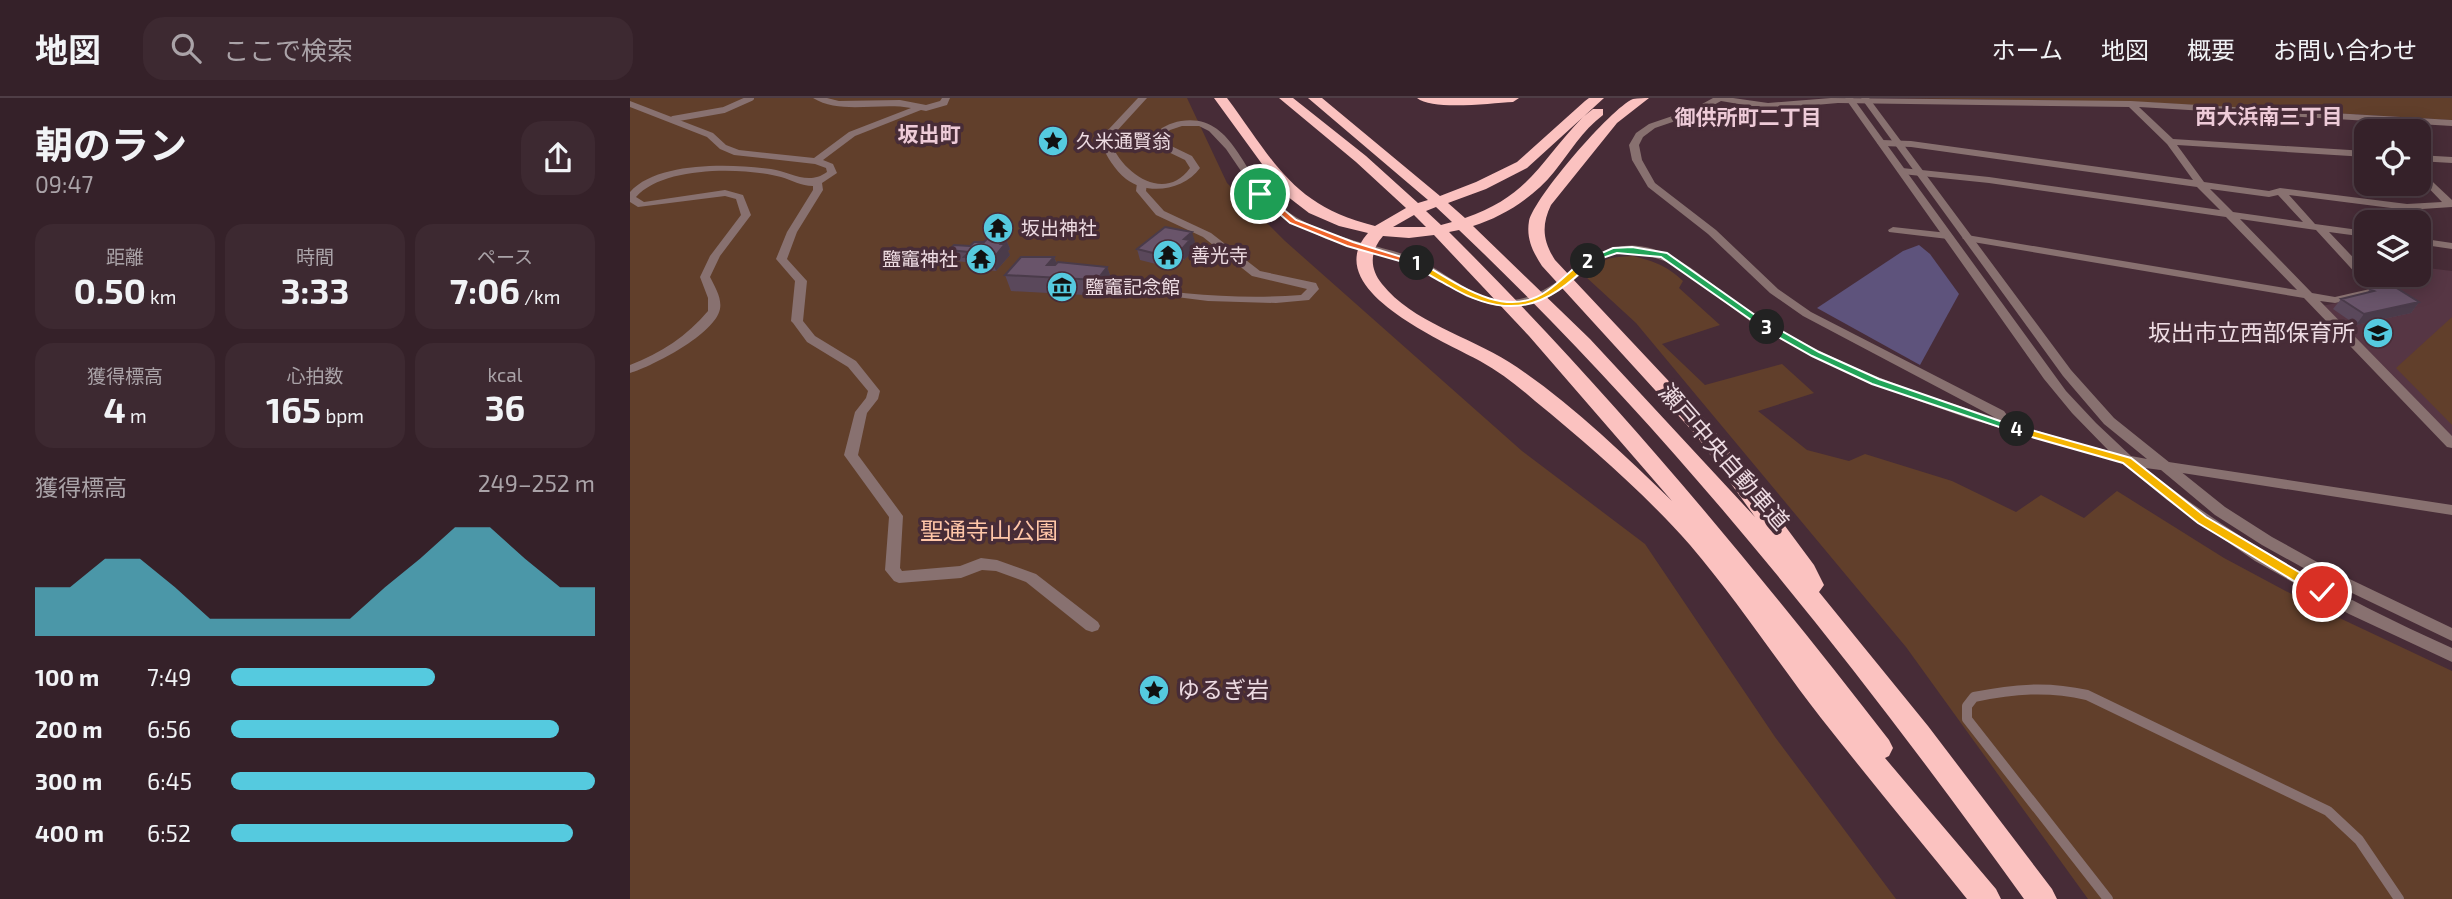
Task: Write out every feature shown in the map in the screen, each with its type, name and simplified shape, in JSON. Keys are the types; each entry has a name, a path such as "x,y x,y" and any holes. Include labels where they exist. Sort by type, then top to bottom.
{"highway":[{"path":"1220,98 1288,190 1298,199 1353,227 1393,233 1450,227 1497,211 1533,186 1591,117 1621,98"},
{"path":"1285,98 1327,130 1403,199 1522,317 1702,520 1800,642 1890,761 1987,899"},
{"name":"瀬戸中央自動車道","path":"1314,98 1346,121 1429,194 1553,311 1736,508 1960,786 2042,899"},
{"path":"1423,98 1466,101 1513,98"},
{"path":"1598,98 1570,117 1535,154 1470,190 1382,226 1369,242 1363,257 1365,271 1372,285 1383,297 1501,365 1541,396 1610,453 1702,544 1812,688 1987,899"},
{"path":"1643,98 1622,110 1554,190 1537,219 1538,246 1548,263 1572,290 1703,430 1806,571 1834,627"}],"street":[{"path":"817,98 827,102 900,103 918,108"},
{"path":"816,161 852,134 918,108 944,103 946,98"},
{"path":"1143,98 1111,132 1106,143 1128,175 1142,183 1167,184 1178,182 1193,173 1195,168 1189,158 1161,145 1158,136 1168,127 1205,124 1220,132 1260,194 1293,221 1350,244 1416,263 1478,300 1507,304 1535,300 1548,295 1589,260 1609,252 1632,250 1664,255 1754,319 1816,354 1875,382 2008,426 2127,461 2452,510"},
{"path":"2008,426 1999,414 1807,314 1774,291 1712,232 1651,185 1637,160 1634,145 1639,135 1652,126 1696,111 1718,99 1768,106 1850,100 2131,104 2452,123"},
{"path":"1850,100 2047,375 2089,424 2127,461 2202,520 2249,551 2322,592 2452,655"},
{"path":"1866,100 2067,373 2109,421 2220,511 2267,541 2332,577 2452,635"},
{"path":"630,104 710,135 723,148 737,153 816,161 830,166 832,173 817,182 806,183 785,175 759,171 665,174 646,181 633,191 630,198 642,205 725,193 740,197 746,215 715,256 705,277 714,298 714,312 701,329 670,352 630,369"},
{"path":"2131,104 2170,142 2201,185 2452,444"},
{"path":"2170,142 2354,153"},
{"path":"1882,143 2269,194 2280,191 2407,206 2450,203"},
{"path":"2431,159 2452,160"},
{"path":"1902,171 1955,175 2354,232"},
{"path":"817,182 818,190 792,232 781,258 801,281 797,321 811,340 852,364 874,391 872,400 861,412 851,455 896,516 892,570 898,577 961,572 981,564 997,566 1031,578 1092,626"},
{"path":"1117,287 1172,297 1225,300 1299,299 1305,298 1313,289 1312,285 1303,282 1256,274 1207,235 1160,213 1141,191 1142,183"},
{"path":"2431,185 2450,203"},
{"path":"1968,238 2308,297 2335,300 2378,291 2280,191"},
{"path":"1893,230 1948,236"},
{"path":"2431,243 2452,246"}],"lane":[{"path":"673,119 724,110 751,98"},
{"path":"2108,899 1967,719 1967,706 1974,697 2033,686 2087,695 2328,811 2345,823 2380,868 2399,899"}],"shaded area":[{"path":"1919,245 1930,254 1959,294 1920,365 1817,308 1903,251"},
{"path":"2431,268 2452,271 2452,436 2322,306 2383,293 2378,287 2431,287"}],"green space":[{"name":"聖通寺山公園","path":"630,98 1187,98 1227,183 1285,241 1522,451 1645,544 1775,737 1896,899 630,899"},
{"path":"1892,98 2452,98 2452,120 2142,102"},
{"path":"1633,256 1671,271 1683,281 1679,288 1720,325 1662,344 1705,385 1782,364 1814,393 1758,411 1807,450 1849,461 1865,454 1952,481 2016,512 2041,495 2084,518 2117,491 2224,558 2314,606 2452,671 2452,899 2088,899 1906,647 1636,323 1586,277 1601,262"},
{"path":"2452,317 2452,425 2396,368"}],"building":[{"path":"995,217 1005,219 996,227 986,226"},
{"path":"1165,227 1192,232 1184,239 1190,240 1181,250 1174,249 1165,256 1137,249"},
{"path":"988,238 1006,239 992,260 964,257 969,252 949,250 954,245 970,246"},
{"path":"1021,257 1054,257 1047,265 1055,265 1058,262 1107,267 1097,280 1005,275"},
{"path":"2395,287 2419,302 2364,314 2341,299 2374,291 2370,289"}],"place":[{"name":"久米通賢翁","path":"1053,141"},
{"name":"坂出神社","path":"998,228"},
{"name":"善光寺","path":"1168,255"},
{"name":"鹽竈神社","path":"981,259"},
{"name":"鹽竈記念館","path":"1062,287"},
{"name":"坂出市立西部保育所","path":"2378,333"},
{"name":"ゆるぎ岩","path":"1154,690"}],"district":[{"name":"西大浜南三丁目","path":"2269,117"},
{"name":"御供所町二丁目","path":"1748,118"},
{"name":"坂出町","path":"929,135"}],"route":[{"path":"1260,194 1293,221 1350,244 1416,263 1462,292 1492,303 1522,304 1548,295 1589,260 1616,250 1647,251 1664,255 1754,319 1816,354 1875,382 1965,414 2127,461 2202,520 2249,551 2322,592"}]}
